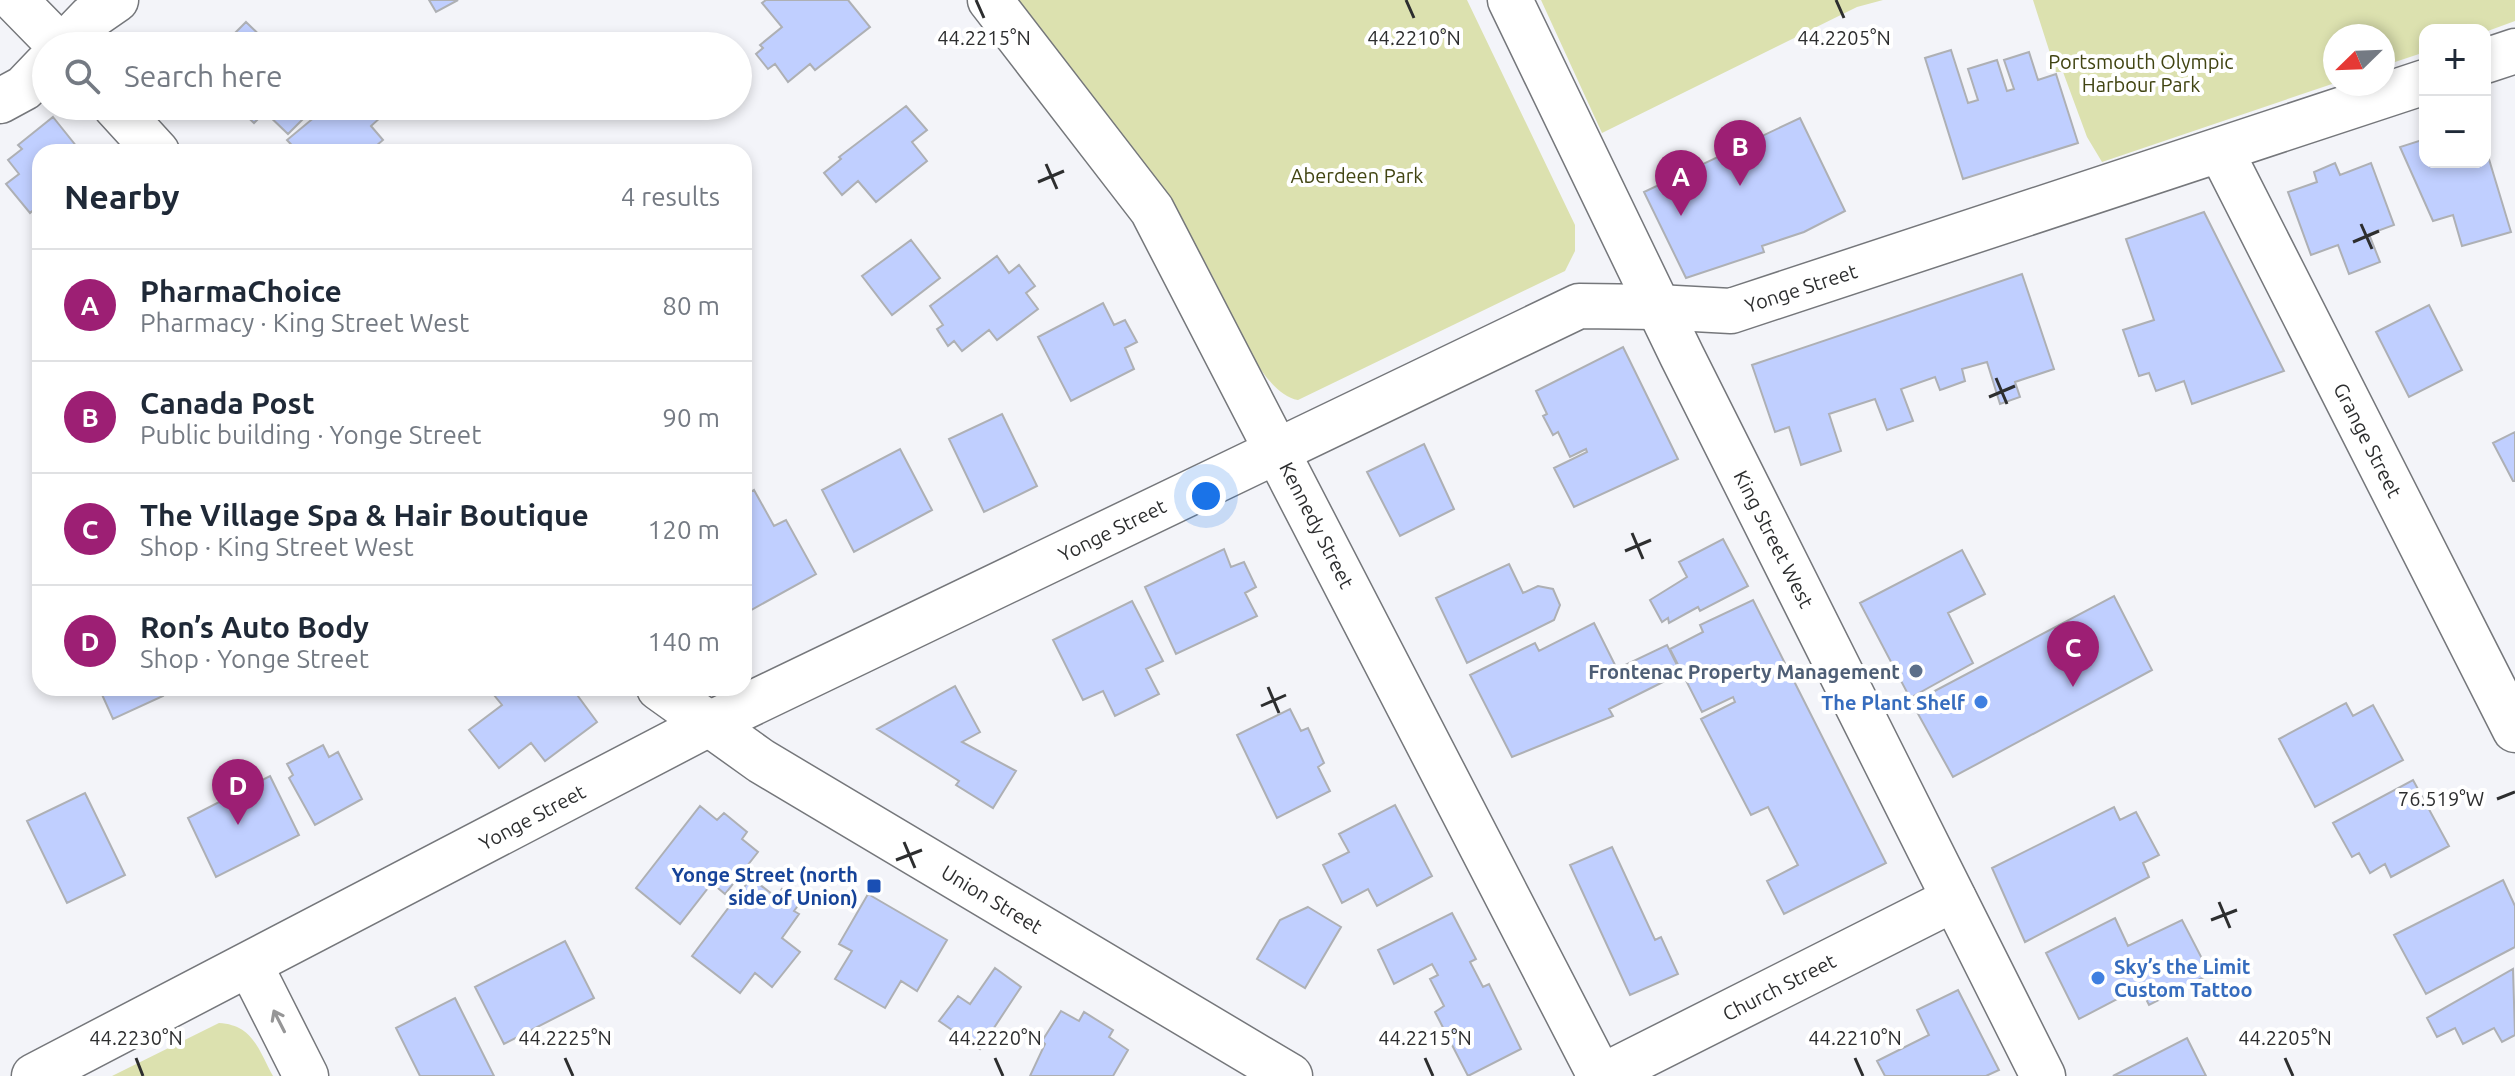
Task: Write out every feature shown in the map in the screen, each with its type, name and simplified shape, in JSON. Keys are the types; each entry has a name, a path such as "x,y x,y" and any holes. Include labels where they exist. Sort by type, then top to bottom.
{"street":[{"path":"15,0 48,32"},
{"path":"76,32 116,0"},
{"name":"Kennedy Street","path":"990,0 1152,210 1602,1076"},
{"name":"King Street West","path":"1510,0 1657,307 2043,1076"},
{"path":"2491,59 2515,51"},
{"path":"0,101 24,88 32,80"},
{"name":"Yonge Street","path":"34,1076 709,724 1579,306 1731,311 2419,84"},
{"path":"128,120 150,144"},
{"name":"Grange Street","path":"2221,151 2515,730"},
{"name":"Union Street","path":"670,696 774,769 1290,1076"},
{"name":"Church Street","path":"1602,1076 1954,899"},
{"path":"250,965 306,1076"},
{"path":"1220,1035 1242,1076"}],"green space":[{"name":"Aberdeen Park","path":"1018,0 1467,0 1575,225 1575,251 1565,271 1298,400 1284,394 1259,367 1193,242 1147,170"},
{"path":"1541,0 1883,0 1857,7 1602,133"},
{"name":"Portsmouth Olympic Harbour Park","path":"2033,0 2515,0 2515,21 2491,30 2491,24 2419,24 2419,54 2395,62 2395,24 2323,24 2323,87 2102,162 2087,137 2063,72 2056,72"},
{"path":"219,1023 240,1028 247,1034 273,1076 112,1076"}],"building":[{"path":"429,0 458,0 436,12"},
{"path":"766,0 848,0 870,27 815,70 810,64 788,82 775,64 768,69 756,54 763,48 760,45 782,27 762,3"},
{"path":"246,22 256,32 236,32"},
{"path":"1951,50 1968,103 1978,100 1968,69 1997,60 2007,91 2014,89 2004,60 2029,52 2038,80 2056,74 2078,143 1963,179 1925,58"},
{"path":"906,106 927,130 912,142 927,161 876,202 858,181 842,195 824,173 841,159 839,157"},
{"path":"1800,118 1845,211 1804,232 1762,246 1764,252 1686,278 1644,192"},
{"path":"49,120 55,120 75,144 32,144 30,213 6,184 19,174 8,160 22,149 18,145"},
{"path":"273,120 302,120 288,134"},
{"path":"311,120 378,120 371,126 383,140 378,144 291,144 287,140"},
{"path":"2419,141 2419,168 2491,166 2511,232 2462,246 2453,215 2433,221 2400,147"},
{"path":"2335,163 2340,175 2371,163 2394,225 2369,234 2380,262 2349,274 2338,245 2311,255 2288,192 2317,182 2314,172"},
{"path":"2204,212 2284,371 2192,404 2184,381 2156,391 2149,373 2139,376 2123,330 2154,320 2126,239"},
{"path":"911,240 940,278 892,315 862,276"},
{"path":"997,256 1009,273 1019,265 1035,286 1026,293 1038,309 997,340 989,330 962,351 954,341 948,346 937,329 943,325 930,306"},
{"path":"2022,274 2054,369 2015,382 2020,397 2000,404 1987,362 1962,369 1965,381 1940,390 1935,377 1901,389 1913,421 1887,430 1875,399 1829,414 1841,451 1801,465 1789,427 1775,432 1752,365"},
{"path":"1103,303 1114,325 1125,320 1137,342 1125,348 1134,369 1071,401 1038,337"},
{"path":"2429,305 2462,370 2409,397 2376,332"},
{"path":"1623,347 1678,459 1574,507 1554,468 1587,452 1586,449 1570,457 1558,432 1553,435 1543,416 1547,414 1536,391"},
{"path":"1002,414 1037,486 984,512 949,439"},
{"path":"2515,432 2515,481 2513,481 2493,443"},
{"path":"1424,444 1454,509 1400,536 1367,472"},
{"path":"900,449 932,510 854,552 822,490"},
{"path":"752,491 774,526 786,520 816,574 752,610"},
{"path":"1723,539 1748,586 1700,611 1698,607 1669,623 1668,618 1662,622 1650,600 1687,577 1679,562"},
{"path":"1224,549 1231,567 1244,562 1256,587 1245,593 1257,616 1176,654 1145,587"},
{"path":"1962,550 1985,594 1948,613 1973,663 1910,698 1860,603"},
{"path":"1509,564 1523,593 1538,586 1553,589 1560,605 1554,620 1467,663 1436,598"},
{"path":"2114,596 2152,670 1953,777 1912,703"},
{"path":"1753,600 1886,863 1784,914 1767,881 1798,865 1768,807 1751,815 1701,719 1735,702 1733,697 1702,712 1670,649 1703,632 1700,625"},
{"path":"1132,601 1163,661 1146,669 1159,694 1115,716 1103,691 1083,700 1053,640"},
{"path":"1594,623 1617,669 1667,645 1681,673 1609,709 1613,716 1512,757 1470,675 1535,643 1539,651"},
{"path":"955,686 980,732 962,742 1016,771 993,808 956,785 959,781 877,729"},
{"path":"103,696 163,696 113,719"},
{"path":"495,696 578,696 597,722 545,761 531,743 499,768 469,730 502,705"},
{"path":"2346,703 2353,716 2373,705 2403,760 2315,807 2279,739"},
{"path":"1290,709 1301,731 1308,728 1324,763 1318,767 1330,791 1277,818 1237,735"},
{"path":"323,745 329,757 338,752 362,799 315,825 289,778 293,775 287,764"},
{"path":"270,776 299,835 216,877 188,818"},
{"path":"2413,780 2449,846 2391,877 2385,864 2370,873 2359,853 2352,857 2333,823"},
{"path":"85,793 125,875 67,903 27,821"},
{"path":"1395,805 1432,876 1377,906 1368,889 1342,903 1323,865 1349,852 1339,834"},
{"path":"700,806 717,820 724,813 747,832 742,839 758,852 725,894 712,883 680,924 636,888"},
{"path":"2114,807 2120,820 2136,812 2159,855 2143,863 2149,877 2025,942 1992,868"},
{"path":"1612,847 1655,940 1661,937 1678,974 1630,995 1570,865"},
{"path":"751,878 776,897 782,889 800,903 794,911 799,914 782,938 800,952 772,987 755,973 740,993 692,956"},
{"path":"2503,880 2515,906 2515,947 2426,994 2394,935"},
{"path":"868,894 947,940 917,991 901,981 885,1008 835,979 852,951 839,944"},
{"path":"1308,907 1341,927 1305,988 1257,959 1280,920"},
{"path":"1452,913 1476,959 1470,962 1483,987 1489,984 1521,1049 1468,1076 1435,1012 1444,1006 1430,979 1438,975 1432,964 1394,984 1378,950"},
{"path":"2115,918 2128,946 2182,920 2210,974 2149,1005 2140,987 2079,1019 2046,953"},
{"path":"565,941 594,998 504,1044 475,987"},
{"path":"995,968 1021,987 980,1049 939,1021 958,996 970,1004"},
{"path":"2513,969 2515,1035 2502,1042 2494,1028 2463,1044 2455,1028 2437,1037 2427,1018"},
{"path":"1958,990 1999,1070 1986,1076 1885,1076 1877,1061 1929,1035 1917,1010"},
{"path":"455,998 494,1076 420,1076 396,1028"},
{"path":"1061,1011 1079,1021 1084,1012 1113,1030 1109,1037 1128,1050 1113,1076 1030,1076 1045,1044 1042,1041"},
{"path":"2187,1038 2206,1076 2113,1076"}],"place":[{"name":"Canada Post","path":"1740,186"},
{"name":"PharmaChoice","path":"1681,216"},
{"name":"Frontenac Property Management","path":"1916,671"},
{"name":"The Village Spa & Hair Boutique","path":"2073,687"},
{"name":"The Plant Shelf","path":"1981,702"},
{"name":"Ron’s Auto Body","path":"238,825"},
{"name":"Yonge Street (north side of Union)","path":"874,886"},
{"name":"Sky’s the Limit Custom Tattoo","path":"2098,978"}]}
